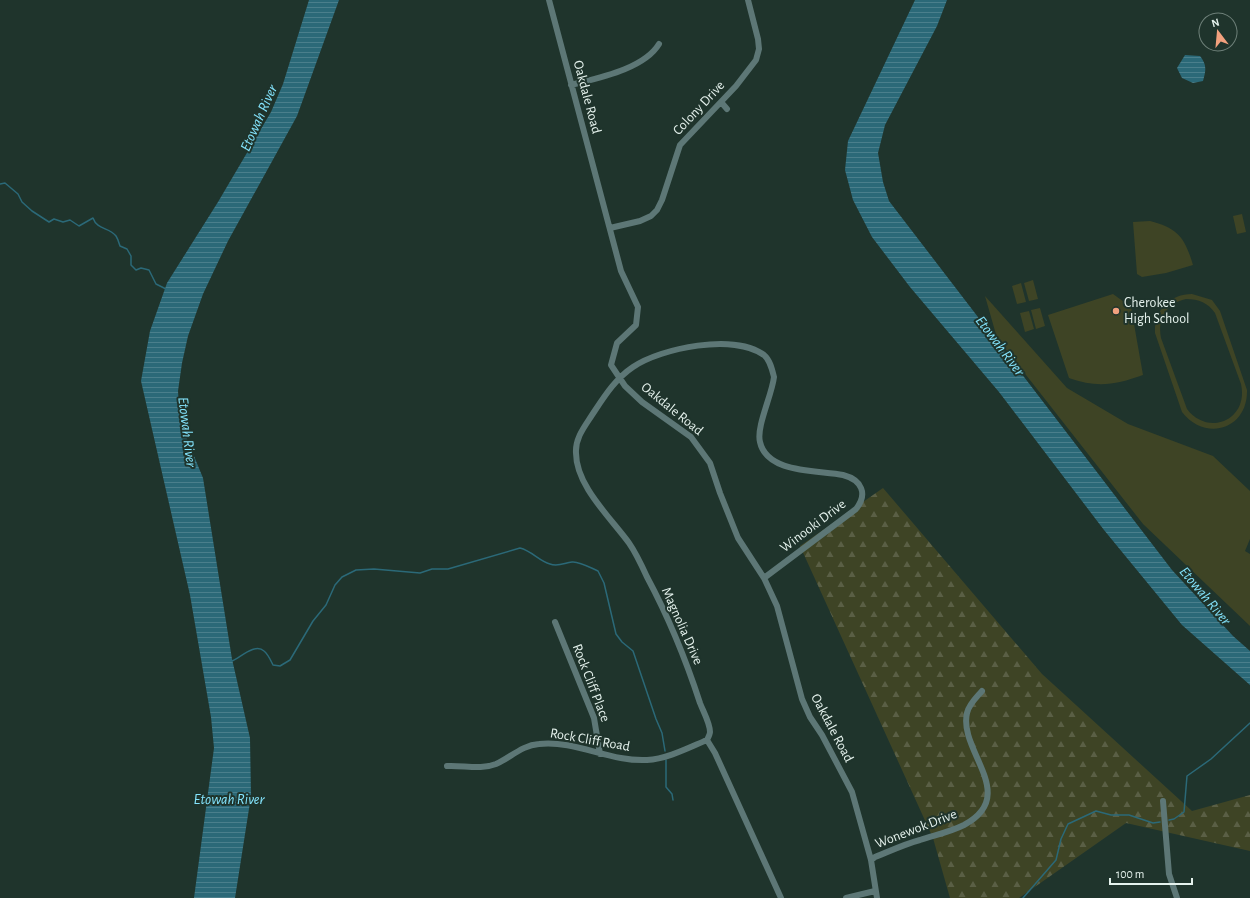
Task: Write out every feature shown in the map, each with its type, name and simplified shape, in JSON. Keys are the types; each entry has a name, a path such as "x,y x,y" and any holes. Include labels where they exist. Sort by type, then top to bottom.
{"street":[{"name":"Oakdale Road","path":"549,0 624,278 638,307 636,325 617,343 611,365 625,386 642,402 691,437 702,451 714,471 720,493 738,538 764,578 777,606 802,699 810,717 822,735 852,792 871,860 877,898"},
{"name":"Colony Drive","path":"610,228 640,221 652,216 662,200 680,145 736,86 756,60 759,49 758,39 748,0"},
{"path":"571,85 602,77 641,61 654,51 659,44"},
{"path":"721,102 727,109"},
{"name":"Winooki Drive","path":"619,378 651,356 682,348 717,345 744,347 756,351 764,356 768,361 774,377 759,435 762,450 773,460 790,467 843,475 857,483 863,496 856,509 764,578"},
{"name":"Magnolia Drive","path":"619,378 579,435 575,452 577,465 586,485 630,544 659,600 693,681 710,732 707,740 715,753 780,898"},
{"name":"Rock Cliff Place","path":"555,622 594,718 600,754"},
{"name":"Wonewok Drive","path":"871,860 875,856 964,825 982,808 987,800 988,786 985,774 973,748 966,723 967,714 971,704 982,691"},
{"name":"Rock Cliff Road","path":"447,766 471,767 495,764 520,750 538,744 557,744 625,759 648,760 666,756 707,740"},
{"path":"1163,801 1169,874 1177,898"},
{"path":"846,898 875,891"}],"green space":[{"path":"1242,214 1246,232 1237,234 1233,216"},
{"path":"1150,221 1167,227 1179,236 1187,248 1193,265 1166,273 1142,277 1137,274 1133,222"},
{"path":"1033,280 1038,299 1029,301 1024,283"},
{"path":"1021,283 1026,302 1017,304 1012,286"},
{"path":"1113,294 1131,307 1143,375 1124,381 1106,384 1088,383 1069,378 1048,315"},
{"path":"1192,294 1212,300 1220,311 1247,390 1245,404 1240,415 1233,422 1224,427 1213,429 1202,427 1191,421 1182,412 1155,333 1155,325 1160,311 1170,300","holes":["1191,299 1206,304 1215,313 1241,384 1242,397 1239,407 1233,415 1225,420 1215,423 1205,422 1196,417 1187,409 1161,338 1161,324 1165,313 1179,301"]},
{"path":"985,296 1067,388 1128,424 1213,456 1250,491 1250,539 1245,551 1250,554 1250,626 1143,524 997,338"},
{"path":"1040,308 1045,326 1036,329 1031,310"},
{"path":"1029,311 1034,329 1025,332 1020,313"},
{"path":"883,488 1042,674 1192,811 1250,795 1250,851 1126,823 1019,898 950,898 933,838 800,546"}],"water":[{"name":"Etowah River","path":"309,0 339,0 297,116 228,241 203,294 188,336 178,391 180,422 203,478 232,659 250,738 251,796 235,898 194,898 214,748 211,717 190,595 141,381 150,331 167,283 218,202 271,112 283,84"},
{"name":"Etowah River","path":"915,0 947,0 937,26 885,125 878,153 883,182 889,201 1172,570 1233,636 1250,651 1250,685 1182,625 1104,530 999,392 910,287 872,237 853,200 845,170 848,141"},
{"path":"1185,55 1200,56 1204,62 1205,68 1203,81 1193,83 1182,78 1177,68"}],"waterway":[{"path":"0,184 5,183 18,194 22,202 32,211 49,222 54,219 63,222 70,220 79,226 93,218 97,225 110,231 116,236 120,246 127,249 131,256 131,265 136,270 141,268 149,270 156,284 166,289"},
{"path":"232,661 256,649 260,649 265,652 273,665 280,666 290,660 313,621 326,605 335,585 342,577 356,570 374,569 420,573 432,569 448,569 520,548 528,551 542,561 553,565 575,562 598,571 604,583 616,634 622,642 633,651 662,733 665,751"},
{"path":"1169,820 1174,819 1184,812 1187,776 1211,759 1250,723"},
{"path":"666,760 666,787 672,794 673,800"},
{"path":"1023,898 1056,860 1061,839 1068,824 1096,811 1111,815 1129,815 1153,823 1160,822"}],"place":[{"name":"Cherokee High School","path":"1116,311"}]}
